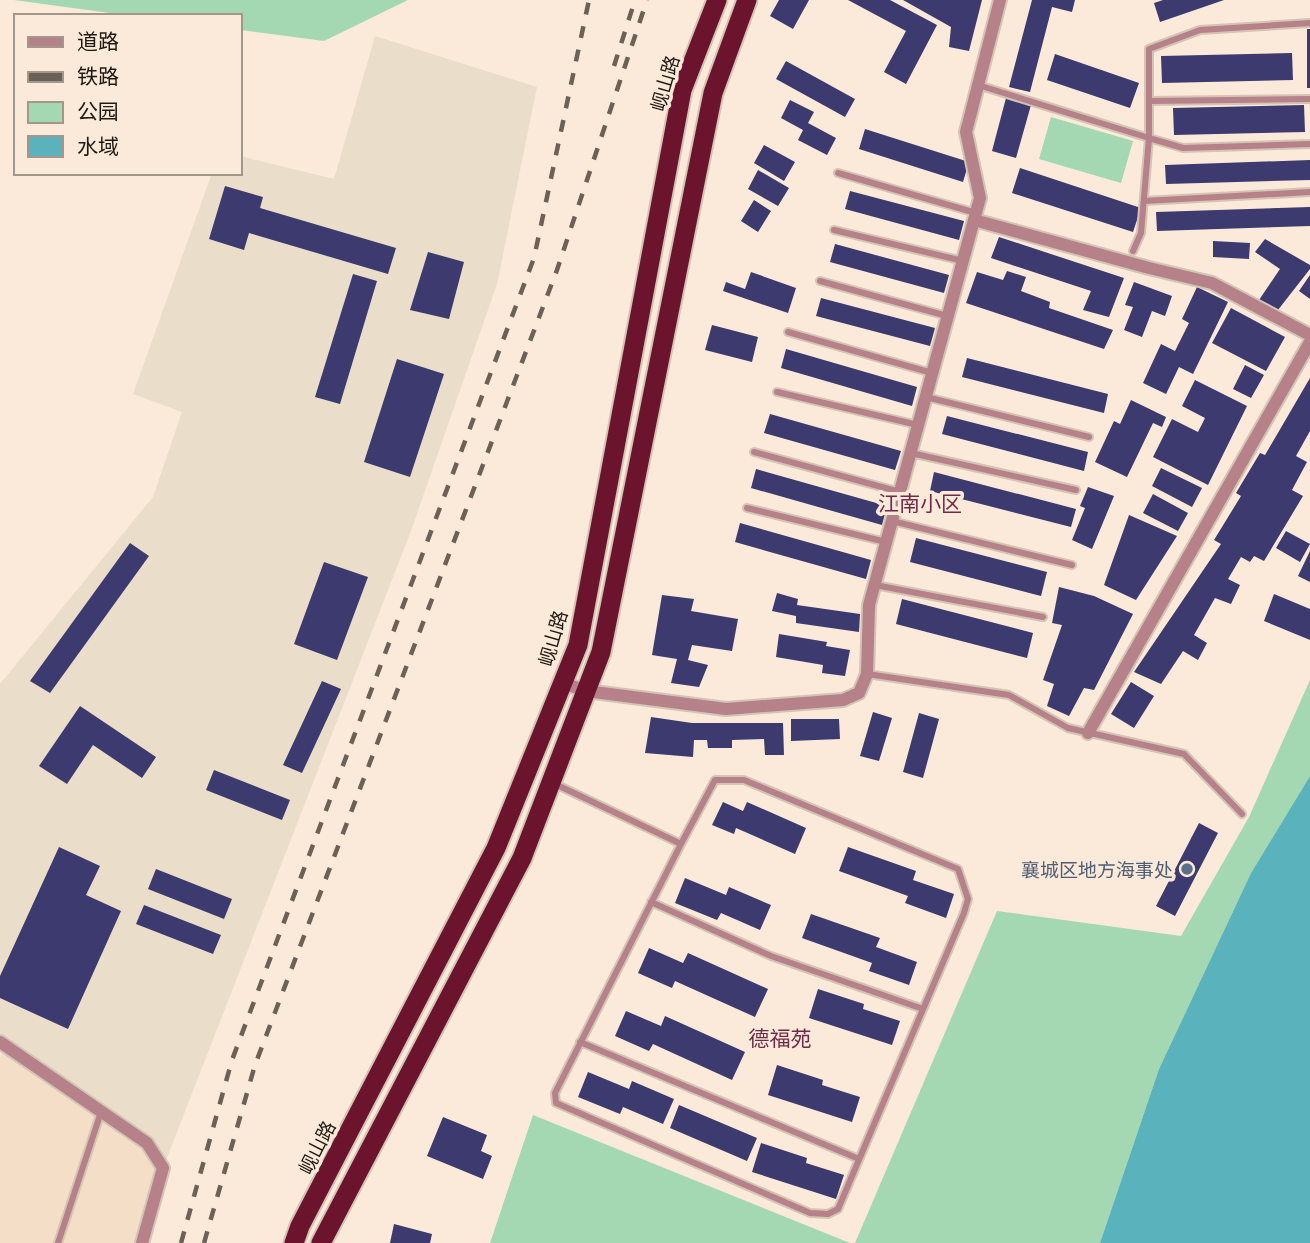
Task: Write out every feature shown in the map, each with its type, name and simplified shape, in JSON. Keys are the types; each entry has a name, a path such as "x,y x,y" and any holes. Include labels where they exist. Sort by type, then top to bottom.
{"highway":[{"name":"岘山路","path":"294,1243 300,1226 496,848 578,645 682,90 717,0"},
{"path":"324,1242 522,858 601,652 713,93 747,0"}],"street":[{"path":"562,683 586,691 726,709 843,700 859,693 867,674 869,605 980,198 966,132 1000,0"},
{"path":"975,216 1212,283 1310,335"},
{"path":"1088,733 1310,342"},
{"path":"0,1042 147,1143 163,1168 142,1243"}],"lane":[{"path":"1133,251 1141,233 1144,201 1149,138 1149,50 1200,30 1310,23"},
{"path":"978,85 1183,148 1310,144"},
{"path":"1149,101 1310,99"},
{"path":"838,173 975,216"},
{"path":"1144,201 1310,192"},
{"path":"834,230 963,261"},
{"path":"820,281 948,316"},
{"path":"788,332 932,373"},
{"path":"778,392 918,425"},
{"path":"926,397 1089,437"},
{"path":"754,452 900,492"},
{"path":"911,453 1076,489"},
{"path":"747,508 886,542"},
{"path":"892,521 1072,565"},
{"path":"875,585 1043,617"},
{"path":"867,674 1009,695 1068,728 1184,754 1242,814"},
{"path":"715,780 744,780 958,869 968,899 964,913 838,1209 828,1214 810,1213 556,1103 555,1093 651,902 715,780"},
{"path":"551,782 681,844"},
{"path":"651,902 771,956 923,1009"},
{"path":"580,1042 859,1159"},
{"path":"58,1243 101,1112"}],"shaded area":[{"path":"375,36 537,87 497,284 411,531 163,1168 147,1143 0,1042 0,684 153,497 182,412 133,394 211,175 242,175 242,156 334,179"},
{"path":"5,1047 147,1143 163,1168 142,1243 0,1243 0,1058"}],"green space":[{"path":"14,0 408,0 324,41 242,30 242,14 117,14"},
{"path":"1051,117 1133,141 1121,183 1039,159"},
{"path":"1310,680 1310,776 1251,873 1159,1069 1100,1243 855,1243 997,911 1181,936 1249,817"},
{"path":"533,1115 850,1243 490,1243"}],"water":[{"path":"1310,776 1310,1243 1100,1243 1159,1069 1251,873"}],"building":[{"path":"779,0 809,0 793,29 770,16"},
{"path":"848,0 890,0 937,25 906,84 884,72 906,31"},
{"path":"903,0 982,0 969,51 949,47 951,27"},
{"path":"1032,0 1075,0 1072,12 1052,7 1030,92 1009,87"},
{"path":"1163,0 1224,0 1160,22 1154,3"},
{"path":"1307,29 1310,29 1310,88 1307,88"},
{"path":"1292,53 1293,80 1162,83 1161,56"},
{"path":"1055,54 1139,83 1130,108 1047,80"},
{"path":"786,61 855,99 845,117 776,79"},
{"path":"1006,98 1031,105 1016,158 992,151"},
{"path":"790,100 814,112 808,123 836,138 827,155 798,140 803,130 781,118"},
{"path":"1304,105 1305,132 1174,135 1173,108"},
{"path":"865,129 969,162 963,182 859,149"},
{"path":"764,145 795,162 784,181 754,163"},
{"path":"1310,160 1310,180 1166,184 1165,165"},
{"path":"1020,168 1141,208 1133,232 1012,193"},
{"path":"758,170 789,188 778,206 748,189"},
{"path":"225,186 263,197 260,208 396,248 388,274 249,233 244,250 209,239"},
{"path":"850,191 964,221 959,240 845,209"},
{"path":"754,200 771,211 758,232 741,221"},
{"path":"1310,207 1310,226 1157,231 1156,212"},
{"path":"999,237 1124,278 1109,317 1083,310 1091,291 991,258"},
{"path":"1265,239 1310,265 1310,269 1274,315 1257,303 1280,269 1255,252"},
{"path":"1213,241 1250,243 1249,259 1213,257"},
{"path":"835,244 949,275 944,293 830,262"},
{"path":"428,252 464,262 449,319 410,310"},
{"path":"1007,271 1026,277 1021,291 1050,302 1049,308 1113,330 1104,349 966,303 977,272 1003,280"},
{"path":"751,272 796,288 788,313 723,291 726,282 745,289"},
{"path":"353,274 377,281 340,404 315,397"},
{"path":"1310,275 1310,299 1299,291"},
{"path":"1134,282 1172,296 1165,316 1152,311 1142,337 1124,330 1133,307 1125,305"},
{"path":"1197,287 1228,302 1193,374 1179,367 1166,394 1143,383 1161,344 1175,351 1189,323 1182,319"},
{"path":"821,298 935,328 930,346 816,316"},
{"path":"1231,308 1285,337 1266,371 1212,343"},
{"path":"712,325 758,337 752,362 705,350"},
{"path":"786,349 917,387 912,406 781,368"},
{"path":"967,358 1108,394 1104,413 962,377"},
{"path":"397,359 444,374 410,477 364,462"},
{"path":"1245,365 1264,375 1251,398 1233,389"},
{"path":"1310,378 1310,431 1296,456 1307,462 1292,490 1303,496 1264,561 1254,556 1250,562 1241,557 1228,579 1240,585 1231,604 1215,598 1194,635 1207,643 1198,660 1183,651 1161,684 1134,672 1221,544 1214,540 1241,496 1236,493 1260,453 1265,455"},
{"path":"1195,380 1247,406 1208,485 1153,457 1172,419 1198,432 1205,418 1182,406"},
{"path":"1131,400 1166,417 1162,427 1153,423 1127,477 1095,462 1114,421 1120,424"},
{"path":"770,414 901,451 895,470 764,433"},
{"path":"947,416 1088,452 1084,471 942,434"},
{"path":"1161,468 1202,488 1192,507 1152,486"},
{"path":"756,469 887,506 882,525 751,488"},
{"path":"934,472 1076,509 1071,527 930,491"},
{"path":"1088,487 1114,496 1092,549 1072,540 1085,508 1080,506"},
{"path":"1153,494 1188,513 1178,531 1143,513"},
{"path":"1129,515 1177,536 1136,600 1104,585"},
{"path":"740,523 871,560 866,579 735,542"},
{"path":"1286,531 1310,544 1300,562 1276,548"},
{"path":"916,538 1047,572 1041,596 910,562"},
{"path":"130,543 149,556 50,693 30,681"},
{"path":"1310,551 1310,582 1298,576"},
{"path":"324,562 368,577 337,660 294,644"},
{"path":"1059,587 1094,596 1133,614 1094,690 1084,688 1069,716 1047,706 1054,684 1043,680 1062,625 1052,623"},
{"path":"777,593 798,599 797,605 860,614 859,632 796,623 796,616 772,611"},
{"path":"1274,594 1310,609 1310,640 1264,621"},
{"path":"662,595 694,599 691,611 738,619 732,651 692,645 688,660 708,665 699,687 671,683 677,659 652,655"},
{"path":"902,599 1033,633 1027,658 896,624"},
{"path":"779,634 827,642 826,646 850,650 845,676 822,673 823,665 776,657"},
{"path":"322,681 341,689 302,773 283,765"},
{"path":"1131,682 1154,696 1134,728 1111,714"},
{"path":"80,706 156,757 142,778 93,745 67,784 39,766"},
{"path":"873,712 892,718 879,761 860,756"},
{"path":"919,713 939,719 923,778 903,772"},
{"path":"651,717 692,723 783,723 784,755 765,755 764,739 732,740 732,748 708,748 707,740 694,740 693,757 645,753"},
{"path":"791,719 839,719 840,739 791,741"},
{"path":"214,770 290,800 282,820 206,790"},
{"path":"723,802 743,811 747,802 806,828 795,854 736,828 734,834 712,825"},
{"name":"襄城区地方海事处","path":"1199,823 1218,833 1175,916 1156,906"},
{"path":"59,847 100,866 86,895 121,911 68,1029 0,998 0,976"},
{"path":"848,847 916,871 913,880 954,894 946,918 905,903 908,896 839,871"},
{"path":"156,869 232,899 224,919 148,889"},
{"path":"685,878 726,895 729,887 771,905 760,930 721,913 717,920 675,903"},
{"path":"144,905 221,935 213,954 136,924"},
{"path":"811,914 880,938 876,947 917,962 909,985 869,971 872,963 802,938"},
{"path":"649,948 683,963 688,953 768,989 755,1017 675,981 672,988 638,973"},
{"path":"818,989 864,1004 863,1009 900,1021 892,1045 809,1018"},
{"path":"626,1011 661,1026 665,1016 745,1052 732,1080 653,1044 649,1051 615,1036"},
{"path":"777,1065 823,1080 822,1085 860,1097 852,1122 768,1095"},
{"path":"588,1072 629,1089 632,1081 674,1099 663,1124 623,1107 620,1114 578,1097"},
{"path":"679,1105 757,1138 747,1161 670,1128"},
{"path":"443,1117 487,1135 481,1151 492,1156 483,1179 427,1156"},
{"path":"761,1143 807,1158 806,1163 844,1175 836,1199 752,1172"},
{"path":"394,1224 432,1234 430,1243 390,1243"}],"railway":[{"path":"181,1243 232,1060 534,258 589,0"},
{"path":"614,66 635,0"},
{"path":"204,1243 255,1065 557,270 647,0"}],"place":[{"name":"襄城区地方海事处","path":"1187,869"}],"district":[{"name":"江南小区","path":"920,501"},
{"name":"德福苑","path":"780,1036"}]}
